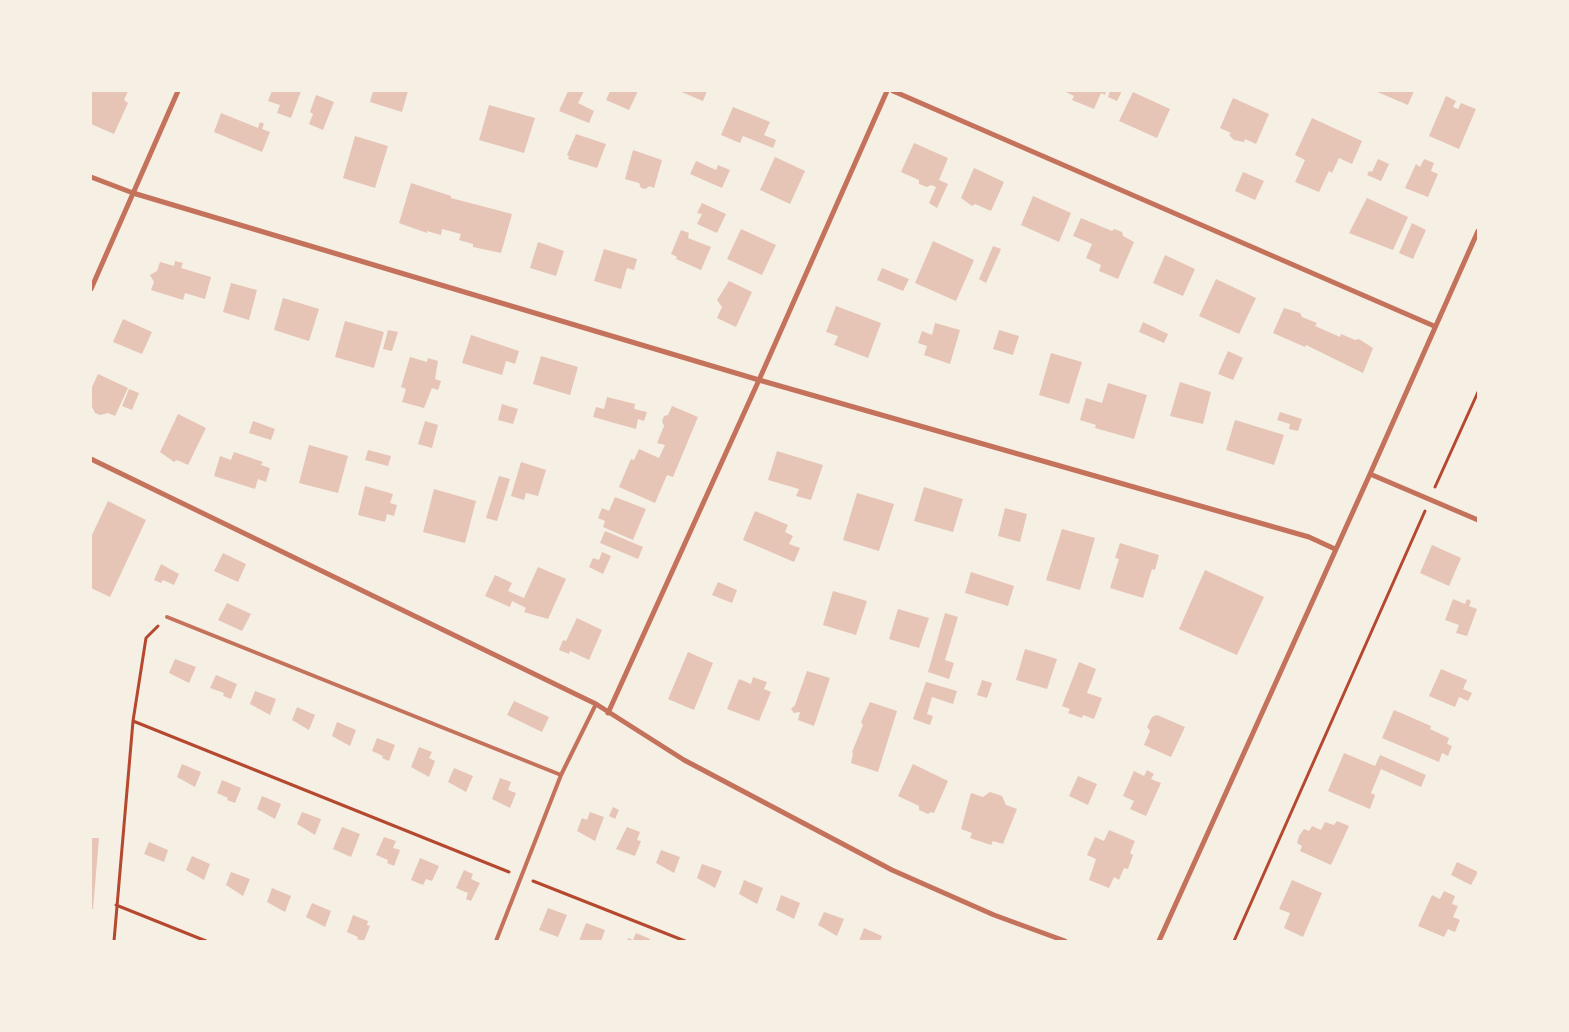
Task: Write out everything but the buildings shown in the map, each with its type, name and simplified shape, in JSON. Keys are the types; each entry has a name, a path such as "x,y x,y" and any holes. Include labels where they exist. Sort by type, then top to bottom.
{"street":[{"path":"91,289 178,91"},
{"path":"608,713 887,91"},
{"path":"893,91 1434,326"},
{"path":"91,177 133,193 759,380 1309,537 1335,549"},
{"path":"1158,941 1478,231"},
{"path":"91,459 596,704 684,760 892,870 994,915 1065,941"},
{"path":"1370,474 1478,520"}],"lane":[{"path":"167,617 561,775"},
{"path":"496,941 561,775 596,704"}],"path":[{"path":"1234,941 1478,392"},
{"path":"114,941 134,721 146,638 167,617"},
{"path":"134,721 685,941"},
{"path":"116,905 206,941"}]}
